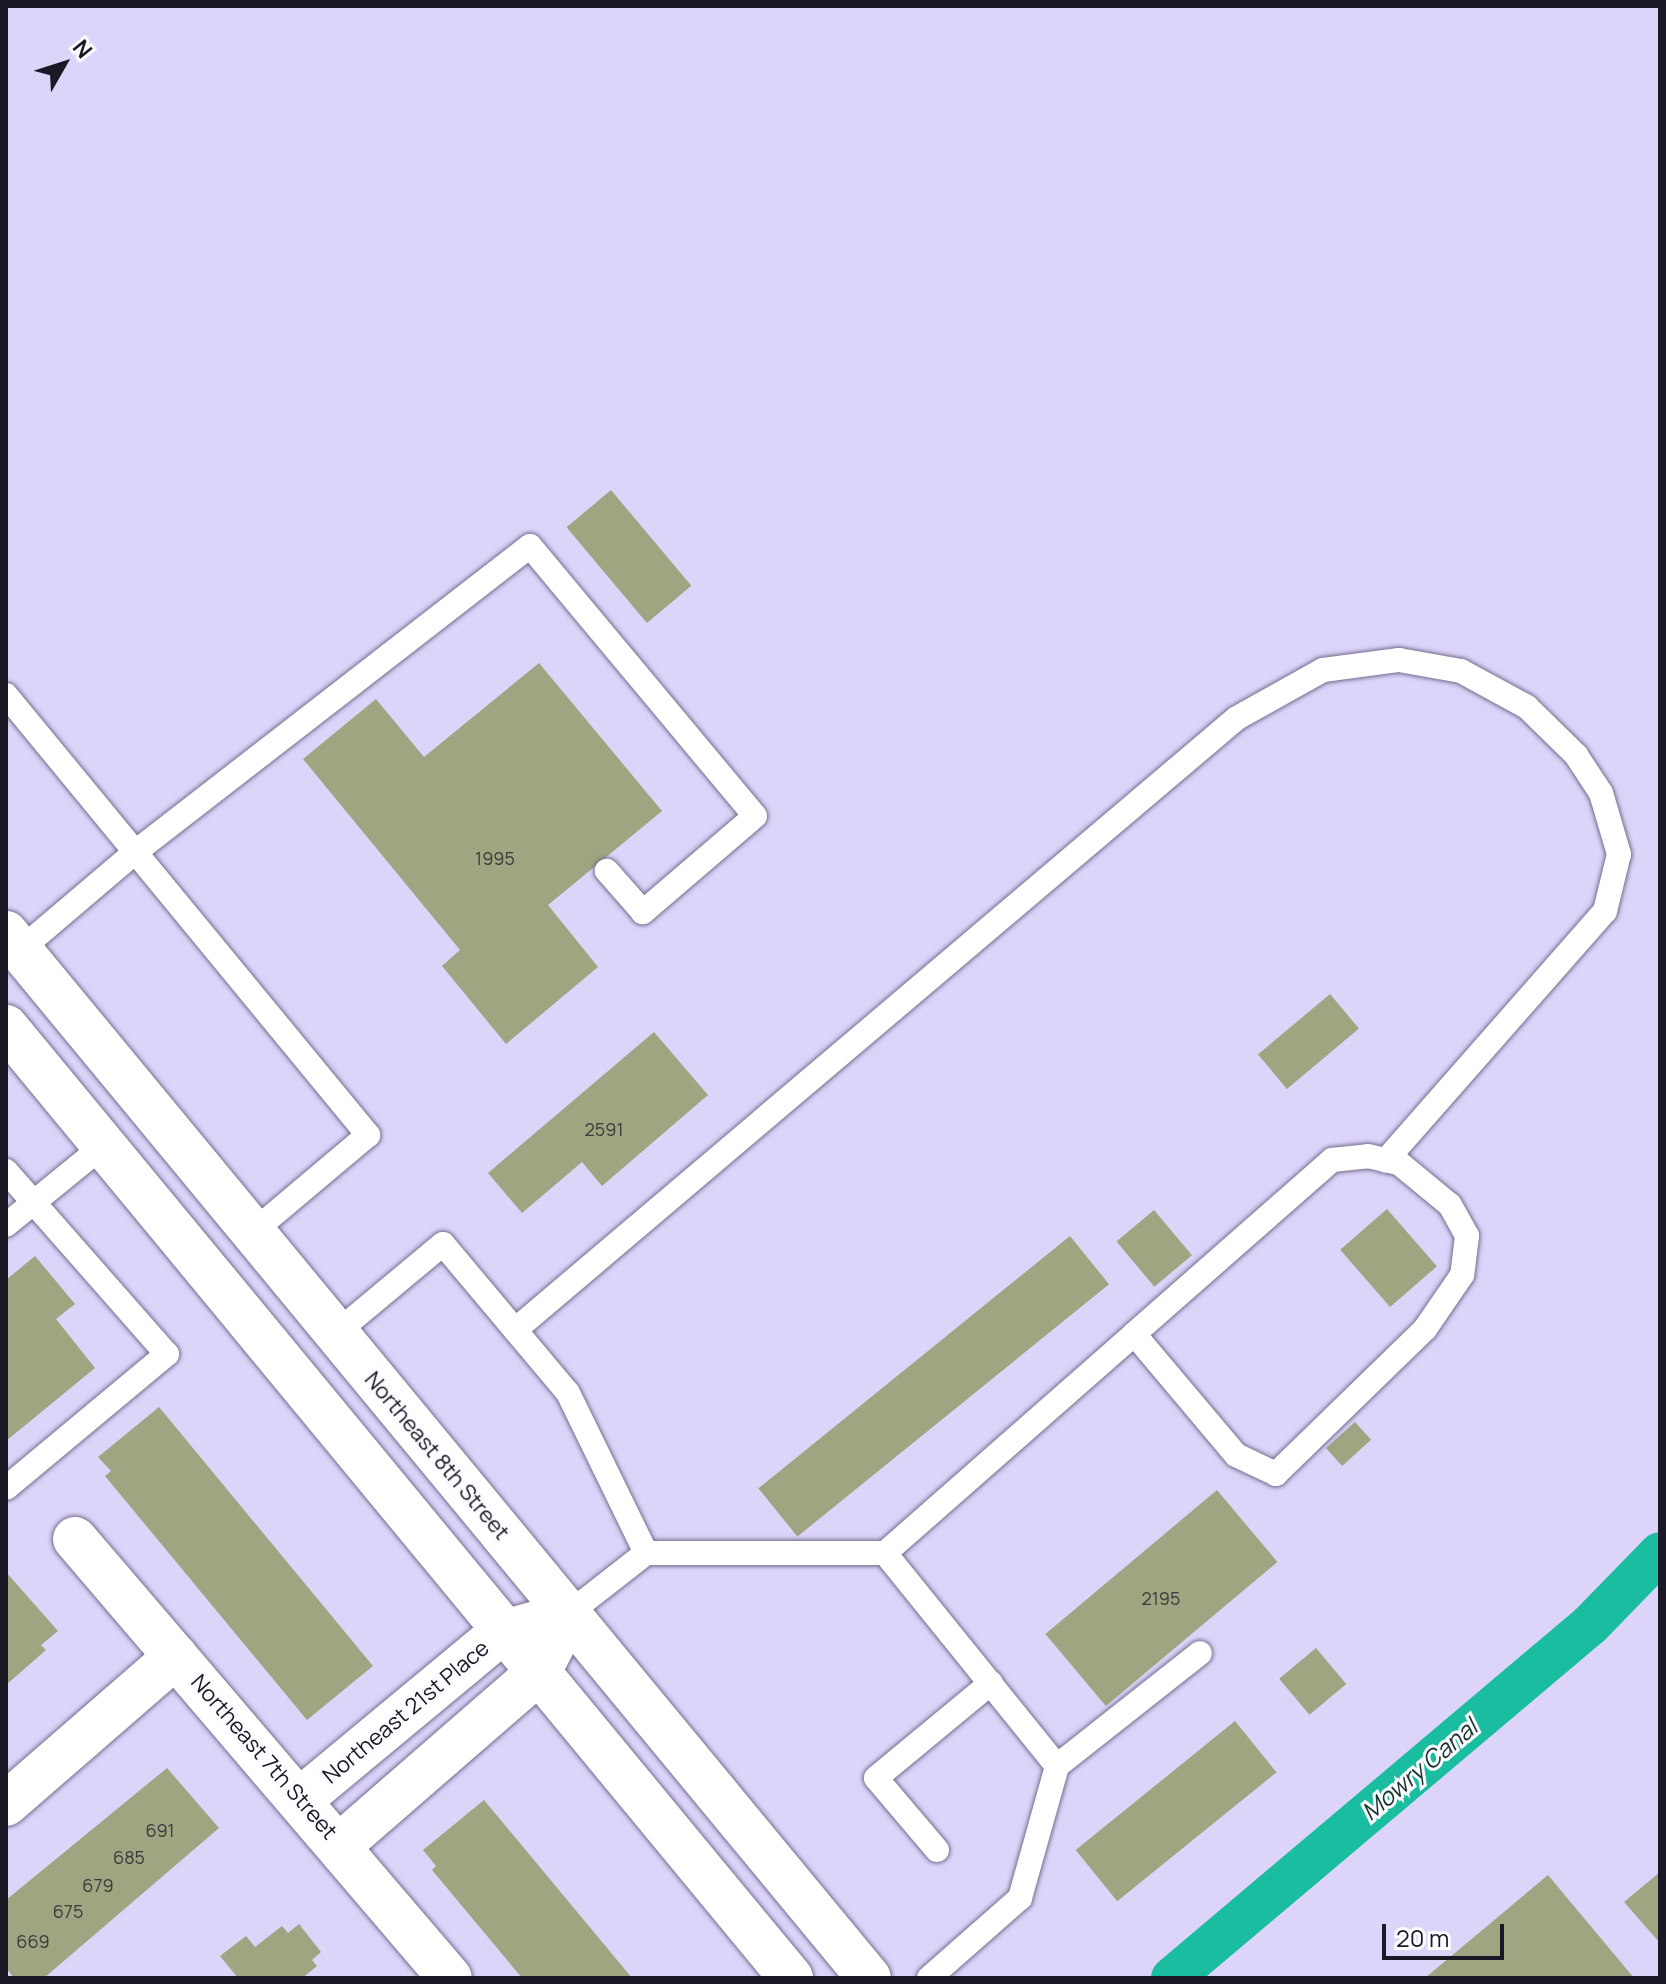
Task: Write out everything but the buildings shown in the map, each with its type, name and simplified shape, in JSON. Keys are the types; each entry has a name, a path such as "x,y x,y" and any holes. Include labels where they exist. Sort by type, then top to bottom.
{"main road":[{"name":"Northeast 8th Street","path":"13,942 869,1978"},
{"path":"6,1027 791,1978"},
{"name":"Northeast 7th Street","path":"75,1539 301,1799 450,1978"},
{"path":"340,1845 539,1672 568,1614"},
{"name":"Northeast 21st Place","path":"301,1799 505,1632 568,1614"},
{"path":"6,1804 176,1656"},
{"path":"373,1739 411,1784"}],"lane":[{"path":"13,942 134,853 530,546 755,816 643,912 607,871"},
{"path":"515,1330 1237,718 1323,670 1399,660 1461,671 1527,707 1576,755 1601,793 1619,854 1605,911 1386,1160"},
{"path":"6,695 368,1135 253,1232"},
{"path":"6,1225 104,1145"},
{"path":"568,1614 646,1553 885,1553 1134,1334 1332,1160 1368,1156 1399,1163 1450,1205 1467,1236 1462,1275 1425,1329 1276,1474 1236,1455 1134,1334"},
{"path":"6,1171 36,1201 167,1354 6,1488"},
{"path":"336,1333 443,1244 568,1393 646,1553"},
{"path":"885,1553 1057,1766"},
{"path":"929,1978 1020,1898 1057,1766 1200,1653"},
{"path":"937,1850 876,1778 991,1683"}],"waterway":[{"name":"Mowry Canal","path":"1172,1978 1590,1625 1660,1553"}]}
